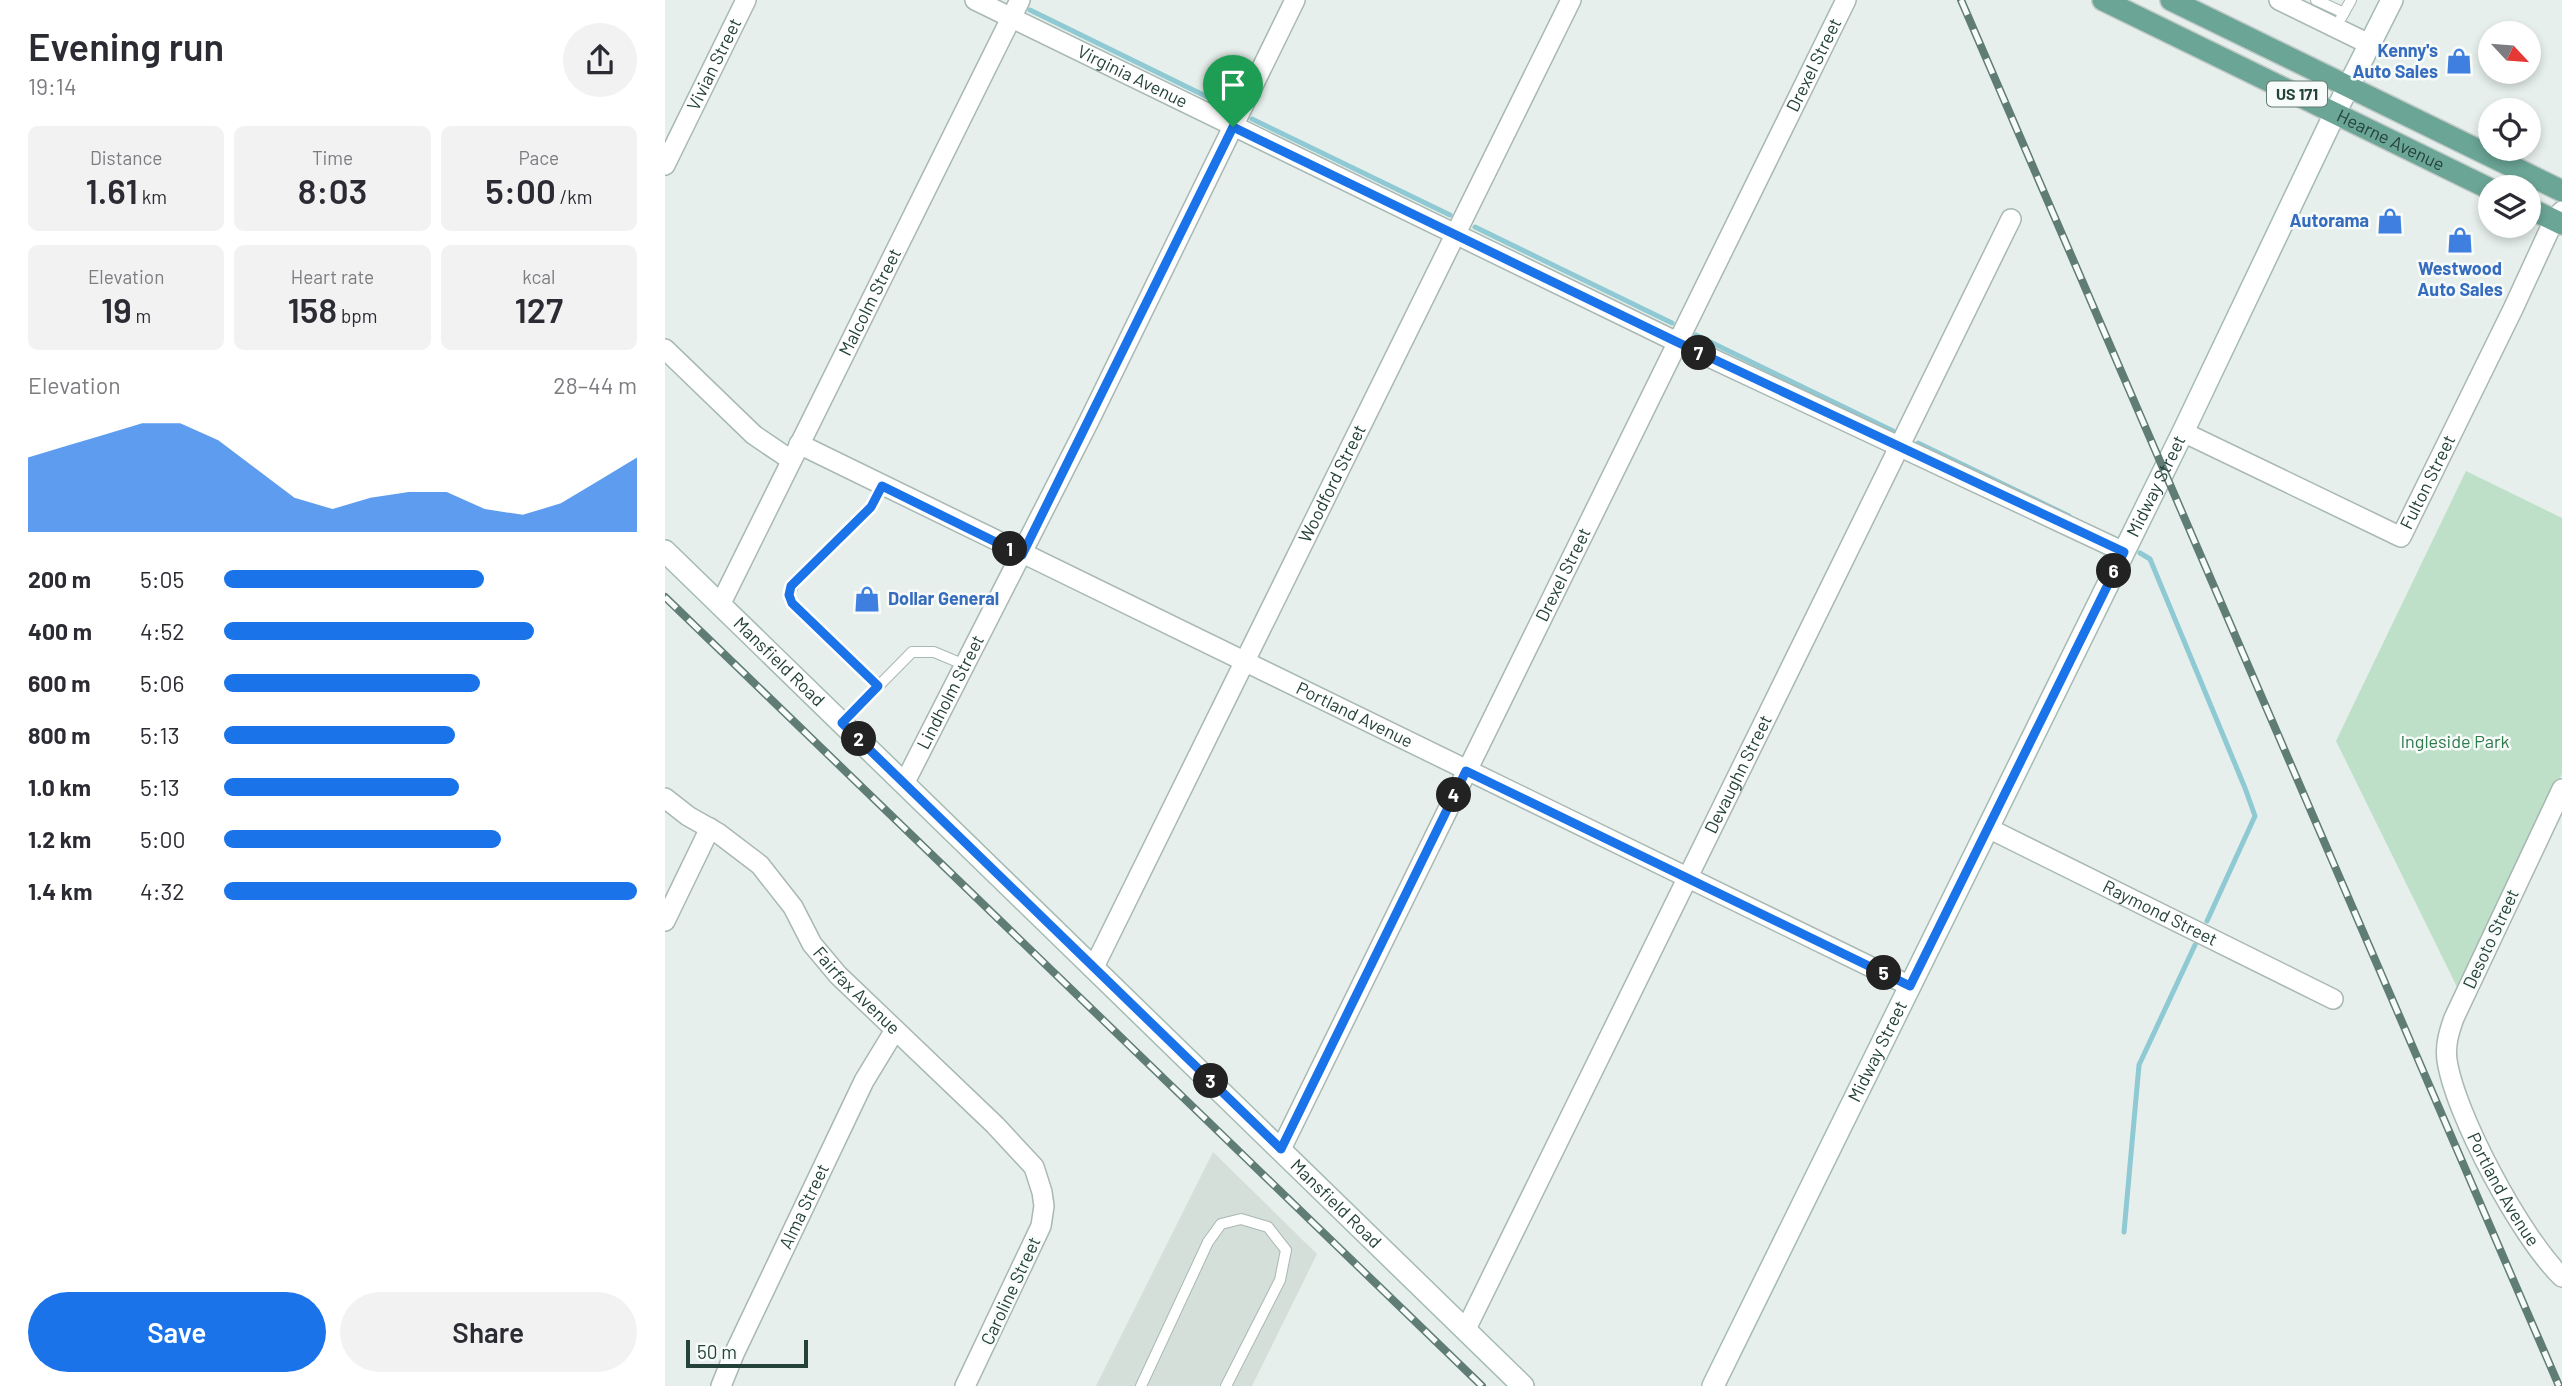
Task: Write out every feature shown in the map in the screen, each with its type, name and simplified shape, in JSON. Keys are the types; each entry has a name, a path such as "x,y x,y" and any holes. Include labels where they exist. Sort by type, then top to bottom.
{"main road":[{"name":"Hearne Avenue","path":"2103,0 2478,183"},
{"name":"Hearne Avenue","path":"2171,0 2562,191"},
{"path":"2541,212 2559,218"}],"street":[{"name":"Vivian Street","path":"665,165 746,0"},
{"name":"Virginia Avenue","path":"975,0 1015,9 1233,127 1677,342 2124,552"},
{"name":"Lindholm Street","path":"904,784 1022,555 1295,0"},
{"name":"Woodford Street","path":"1094,967 1571,0"},
{"name":"Drexel Street","path":"1281,1149 1846,0"},
{"path":"2279,0 2307,3 2340,20 2369,44"},
{"name":"Midway Street","path":"1713,1386 2183,432 2348,86 2392,0"},
{"name":"Malcolm Street","path":"720,605 1015,9"},
{"name":"Fulton Street","path":"2183,432 2401,537 2559,218"},
{"name":"Devaughn Street","path":"1466,1329 2011,219"},
{"name":"Portland Avenue","path":"665,349 754,435 882,486 1910,986"},
{"name":"Mansfield Road","path":"665,551 1523,1386"},
{"name":"Desoto Street","path":"2457,1093 2447,1061 2448,1036 2454,1018 2562,789"},
{"name":"Fairfax Avenue","path":"665,798 744,852 774,881 793,906 812,944 838,975 1034,1167 1042,1192"},
{"path":"665,921 710,828"},
{"name":"Raymond Street","path":"1988,828 2333,999"},
{"name":"Alma Street","path":"721,1386 864,1081 895,1030"},
{"name":"Portland Avenue","path":"2457,1093 2497,1182 2534,1245 2562,1277"},
{"name":"Caroline Street","path":"965,1386 1041,1226 1042,1192"},
{"name":"Mansfield Road","path":"1466,1329 1539,1386"}],"lane":[{"path":"2340,20 2351,0"},
{"path":"878,686 792,603 789,595 796,580 871,507 882,486"},
{"path":"842,723 912,652 934,652 965,665"},
{"path":"1141,1386 1208,1242 1221,1224 1241,1219 1268,1227 1286,1250 1280,1280 1226,1386"}],"shaded area":[{"path":"1213,1152 1317,1254 1252,1386 1096,1386"}],"green space":[{"name":"Ingleside Park","path":"2466,471 2562,518 2562,774 2459,991 2336,741"}],"waterway":[{"path":"1030,10 1228,107"},
{"path":"1252,119 1450,215"},
{"path":"1475,227 1672,323"},
{"path":"1696,335 1893,431"},
{"path":"1918,443 2069,516"},
{"path":"2140,553 2150,559 2255,816 2207,921"},
{"path":"2124,1232 2139,1065 2195,945"}],"railway":[{"path":"1961,0 2559,1386"},
{"path":"665,597 1482,1386"}],"place":[{"name":"Kenny's Auto Sales","path":"2459,61"},
{"name":"Autorama","path":"2390,221"},
{"name":"Westwood Auto Sales","path":"2460,240"},
{"name":"Dollar General","path":"867,599"}],"route":[{"path":"1233,127 1677,342 2124,552 1910,986 1466,771 1281,1149 842,723 878,686 792,603 789,595 791,586 871,507 882,486 1022,555 1233,127"}]}
